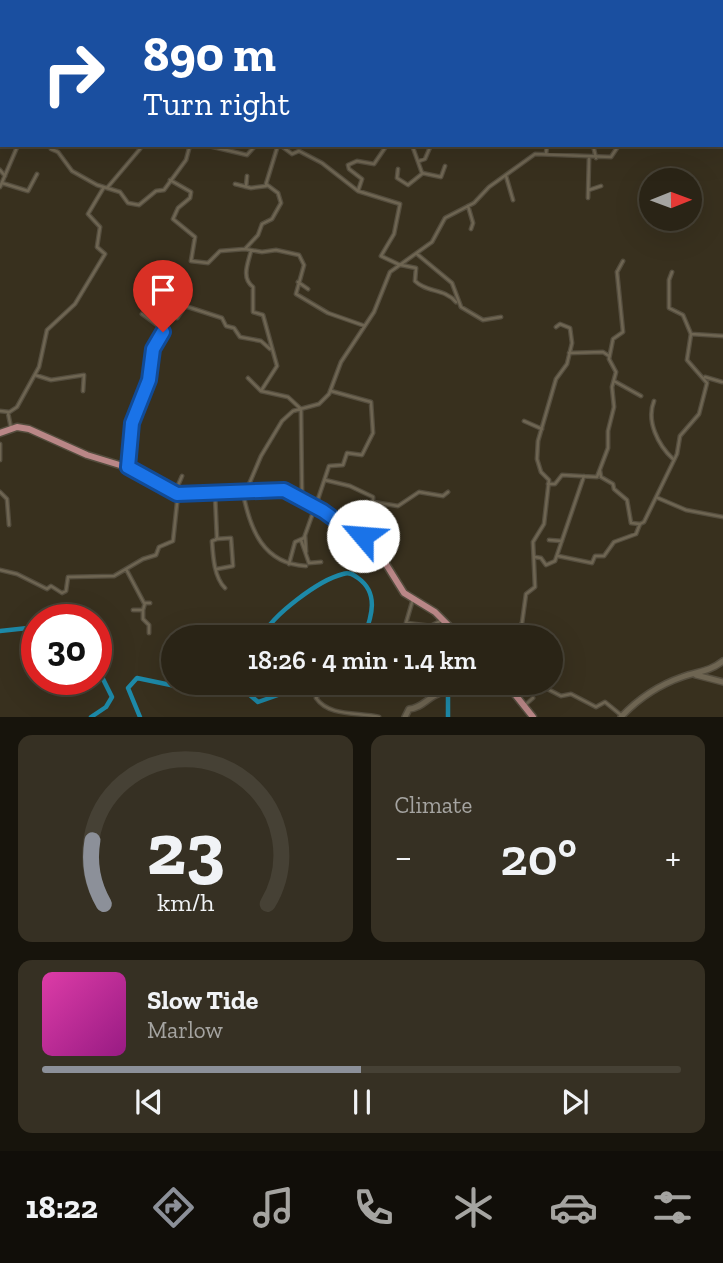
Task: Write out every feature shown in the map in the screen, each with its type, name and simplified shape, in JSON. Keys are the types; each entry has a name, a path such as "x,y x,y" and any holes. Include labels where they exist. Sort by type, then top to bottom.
{"main road":[{"path":"0,433 11,428 29,429 87,455 128,467 176,493 244,493 278,489 302,499 382,554 403,591 448,625"},
{"path":"622,716 657,689 711,670 723,661"},
{"path":"693,675 723,682"},
{"path":"405,717 409,709 418,708 440,695"},
{"path":"515,695 533,717"}],"street":[{"path":"17,147 1,185 28,191 37,174"},
{"path":"51,147 72,171 105,188 120,192 128,203 139,205 156,191 164,190 186,160 189,147"},
{"path":"213,147 247,155 254,147"},
{"path":"266,186 278,147"},
{"path":"282,147 292,154 299,151 313,158 358,191 400,204 394,234 381,255 383,260 416,268 414,279 422,288 446,293 457,304 483,320 501,317"},
{"path":"358,191 362,179 349,170 348,165 353,161 374,164 386,147"},
{"path":"413,147 423,173"},
{"path":"419,160 426,158 430,147"},
{"path":"546,154 547,147"},
{"path":"593,147 596,158"},
{"path":"306,566 289,564 274,555 253,531 244,493 278,426 289,414 319,404 331,391 341,362 374,312 386,279 435,239 445,218 468,206 533,155 596,158 612,156 618,147"},
{"path":"0,411 9,412 17,407 41,360 43,336 75,304 105,254 97,248 100,227 88,214 105,188 140,149"},
{"path":"588,198 589,158"},
{"path":"423,173 441,177 445,166"},
{"path":"398,169 397,178 408,185 414,183 423,173"},
{"path":"0,170 5,176"},
{"path":"246,187 247,176"},
{"path":"506,176 513,200"},
{"path":"170,180 191,192 190,198 173,219 195,237 191,261 208,263 220,251 245,249 276,250 302,257 304,265 296,294 328,313 365,326"},
{"path":"235,184 246,187 266,186 278,193 281,202 272,219 262,224 258,235 245,249"},
{"path":"589,190 601,186"},
{"path":"468,206 473,224 471,229"},
{"path":"251,251 246,272 247,282 253,287 253,312 263,315 277,362 276,370 261,391"},
{"path":"417,254 452,283 457,304"},
{"path":"548,484 555,483 562,475 597,477 608,448 616,372 610,356 613,339 623,332 617,272 624,261"},
{"path":"558,556 592,563 595,556 604,556 614,542 636,534 658,498 680,436 700,412 708,385 687,358 691,334 683,315 669,308 669,280 672,272"},
{"path":"298,282 308,289"},
{"path":"158,324 164,315 177,318 185,306 222,318 226,326 234,328 240,337 261,341 271,349"},
{"path":"128,467 132,423 149,380 153,349 164,331 142,314"},
{"path":"521,625 526,594 535,587 533,542 544,524 548,484 537,458 542,429 556,379 566,367 569,353 570,329 560,324 555,327"},
{"path":"691,334 723,337"},
{"path":"569,353 602,352 610,356"},
{"path":"35,375 51,380 84,375 82,391"},
{"path":"702,376 722,382"},
{"path":"248,378 261,391 288,397 301,409 302,499"},
{"path":"614,381 641,397"},
{"path":"323,511 318,499 329,466 343,465 347,453 362,456 373,426 371,402 331,391"},
{"path":"654,401 650,417 656,439 673,459"},
{"path":"9,412 11,428"},
{"path":"524,421 542,429"},
{"path":"0,444 0,460"},
{"path":"599,468 601,477 613,484 614,489 627,500 631,523 640,524"},
{"path":"0,570 19,575 40,588 47,589 51,586 64,593 68,577 112,576 156,555 159,547 173,541 176,493 182,476"},
{"path":"534,557 541,557 547,565 558,556 584,476"},
{"path":"326,480 350,486 373,497 361,523 363,540"},
{"path":"0,492 6,499 9,525"},
{"path":"373,502 398,506 419,492 443,496 448,492"},
{"path":"215,494 218,526 216,539 212,541 216,569 225,588"},
{"path":"658,498 686,510 723,517"},
{"path":"289,564 295,542 305,535 315,506"},
{"path":"305,535 308,542 306,552"},
{"path":"216,539 232,538 234,562 233,567 216,569"},
{"path":"301,540 309,563 321,562"},
{"path":"550,540 562,541"},
{"path":"126,569 145,603 143,619 149,625 149,633"},
{"path":"413,599 406,623 429,626 445,622 444,625"},
{"path":"145,603 150,603"},
{"path":"133,610 144,610"},
{"path":"318,695 316,698 323,706 351,716 379,717"},
{"path":"560,695 574,695 596,707 605,702 622,716"},
{"path":"524,706 533,698"}],"waterway":[{"path":"270,625 297,600 322,583 347,573 354,575 369,591 372,605 368,625"},
{"path":"0,631 21,629"},
{"path":"140,717 128,688 137,678 161,683"},
{"path":"91,717 106,707 111,695"},
{"path":"250,695 258,702 278,695"},
{"path":"448,695 448,717"}],"route":[{"path":"163,332 153,349 152,369 147,387 136,407 128,446 128,467 177,494 284,490 323,511 363,540 363,536"}]}
